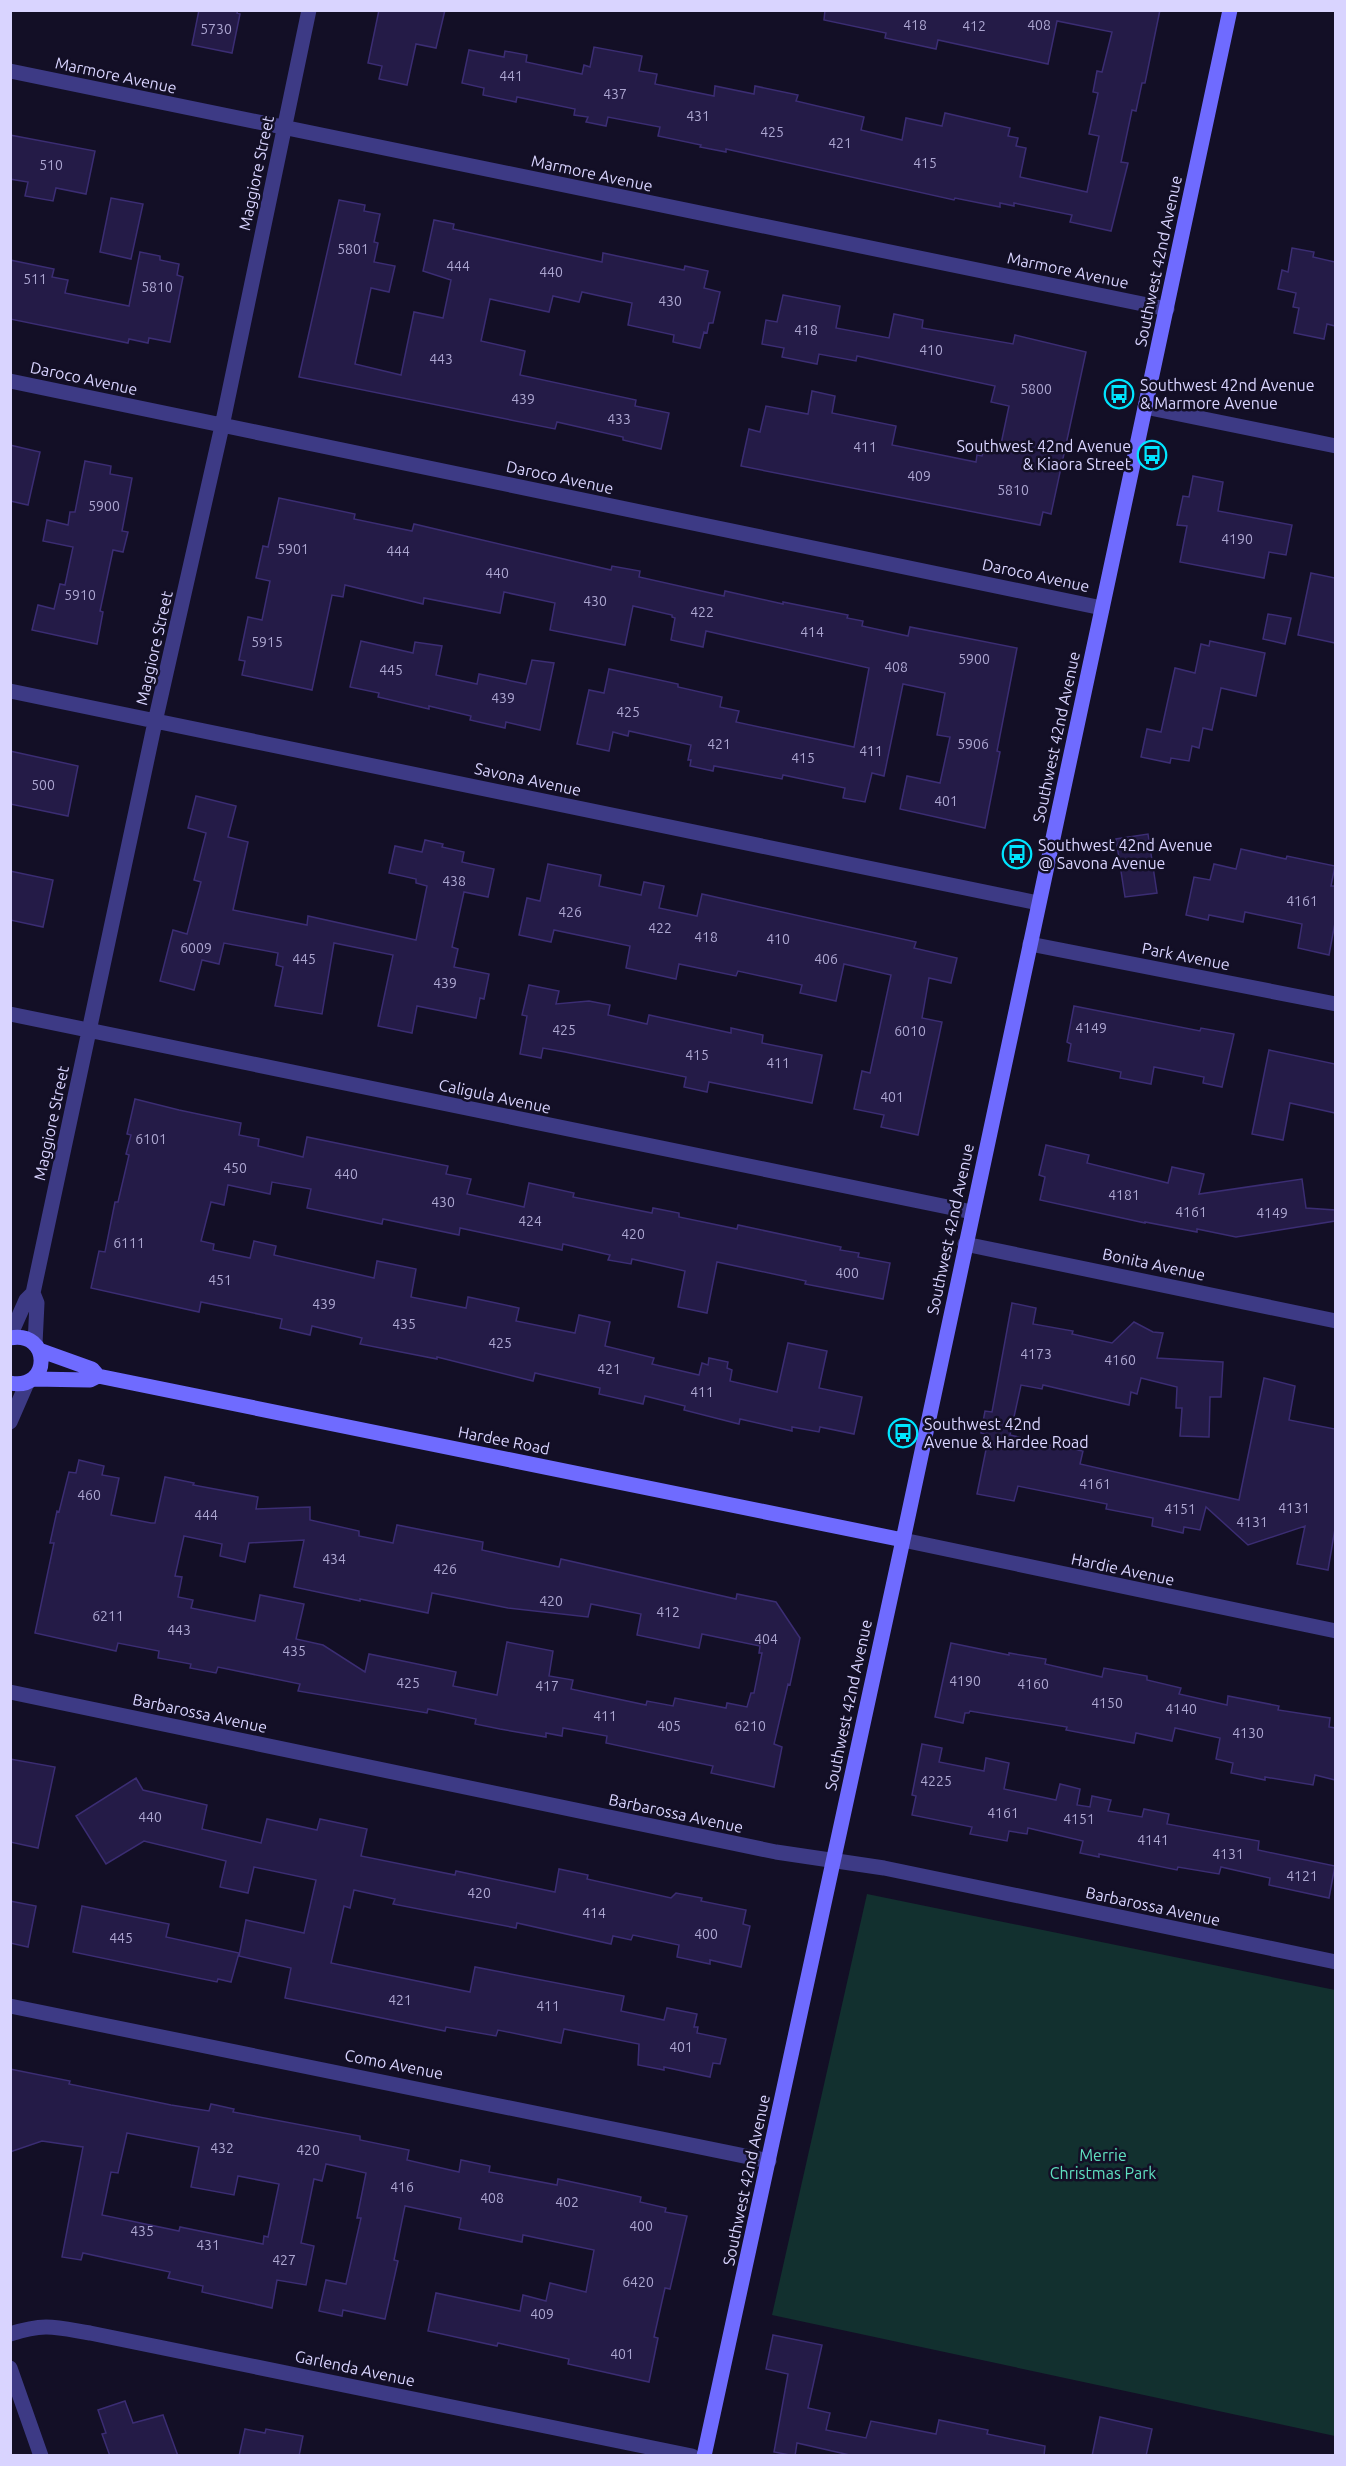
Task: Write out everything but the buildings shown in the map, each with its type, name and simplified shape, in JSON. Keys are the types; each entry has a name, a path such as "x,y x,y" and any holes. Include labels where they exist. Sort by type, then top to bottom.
{"main road":[{"name":"Southwest 42nd Avenue","path":"704,2456 834,1860 863,1715 903,1540 1230,10"},
{"name":"Hardee Road","path":"10,1337 23,1338 37,1347 92,1369 98,1376 903,1540"},
{"path":"30,1381 41,1366 37,1347"},
{"name":"Hardee Road","path":"10,1383 90,1380 98,1376"}],"street":[{"name":"Maggiore Street","path":"10,1337 26,1300 33,1293 155,722 222,426 309,10"},
{"name":"Marmore Avenue","path":"10,71 1167,309"},
{"name":"Daroco Avenue","path":"10,381 1102,608"},
{"path":"1145,407 1335,446"},
{"name":"Savona Avenue","path":"10,691 1038,903"},
{"name":"Park Avenue","path":"1030,944 1335,1004"},
{"name":"Caligula Avenue","path":"10,1014 972,1212"},
{"name":"Bonita Avenue","path":"965,1244 1335,1321"},
{"name":"Maggiore Street","path":"33,1293 37,1303 37,1347"},
{"path":"10,1422 30,1381"},
{"name":"Hardie Avenue","path":"903,1540 1335,1630"},
{"name":"Barbarossa Avenue","path":"10,1692 776,1852 884,1868 1335,1962"},
{"name":"Como Avenue","path":"10,2006 769,2161"},
{"name":"Garlenda Avenue","path":"10,2334 36,2326 90,2333 692,2456"},
{"path":"10,2368 41,2456"}],"green space":[{"name":"Merrie Christmas Park","path":"867,1894 1335,1990 1335,2436 772,2315"}],"place":[{"name":"Southwest 42nd Avenue & Marmore Avenue","path":"1119,394"},
{"name":"Southwest 42nd Avenue & Kiaora Street","path":"1152,455"},
{"name":"Southwest 42nd Avenue @ Savona Avenue","path":"1017,854"},
{"name":"Southwest 42nd Avenue & Hardee Road","path":"903,1433"}]}
